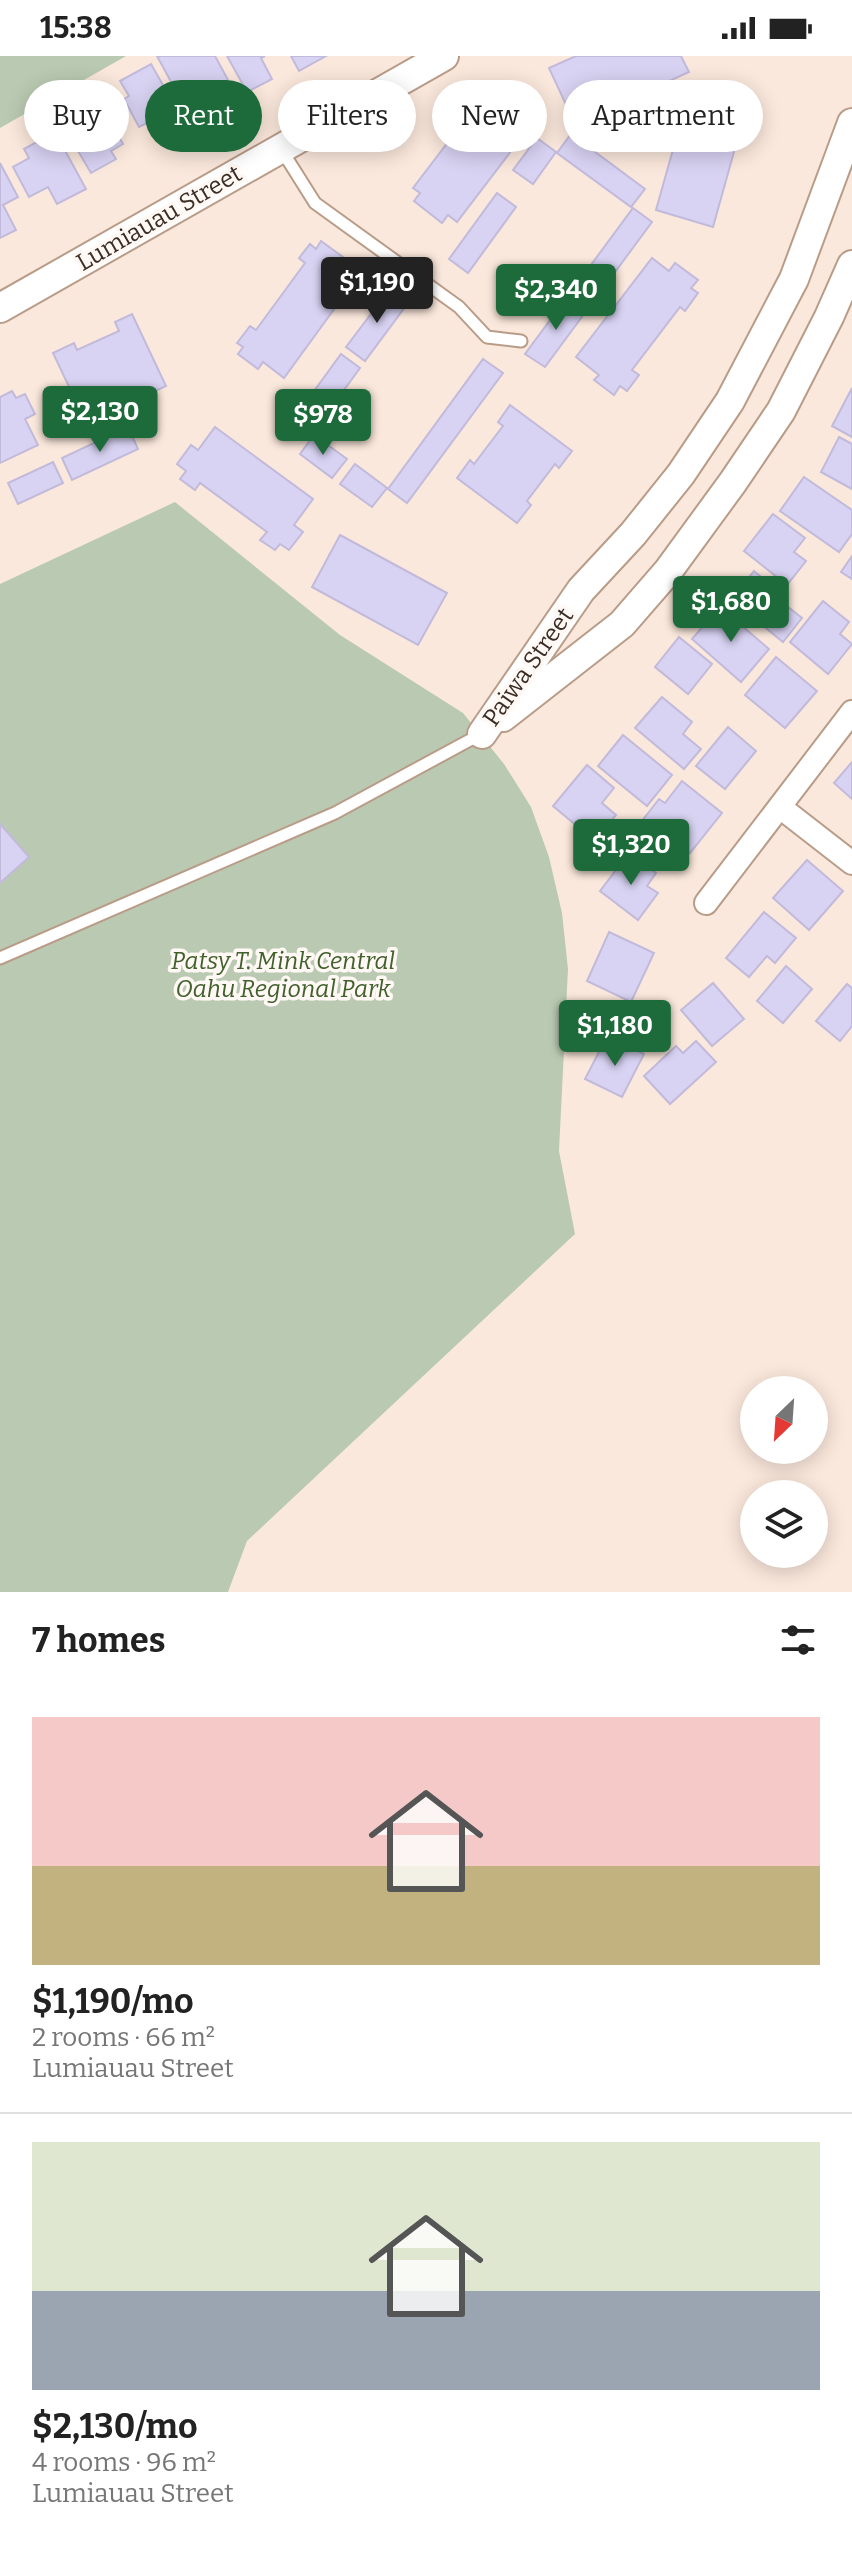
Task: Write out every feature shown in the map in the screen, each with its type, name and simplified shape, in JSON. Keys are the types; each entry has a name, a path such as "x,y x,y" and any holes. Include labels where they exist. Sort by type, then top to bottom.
{"street":[{"name":"Lumiauau Street","path":"402,80 444,56"},
{"name":"Paiwa Street","path":"482,734 581,590 633,534 681,474 730,401 794,279 852,123"},
{"name":"Lumiauau Street","path":"0,308 278,150"},
{"name":"Paiwa Street","path":"482,734 622,624 668,571 781,411 852,265"},
{"path":"706,903 852,712"},
{"path":"780,807 852,863"}],"lane":[{"path":"282,152 315,203 459,307 487,337 521,341"},
{"path":"0,958 335,813 482,734"}],"green space":[{"path":"0,56 126,56 84,80 24,80 24,114 0,128"},
{"name":"Patsy T. Mink Central Oahu Regional Park","path":"175,502 340,635 463,713 504,764 531,807 549,857 562,913 568,969 559,1151 575,1234 247,1541 228,1592 0,1592 0,584"}],"building":[{"path":"157,56 215,56 228,80 170,80"},
{"path":"227,56 265,56 261,58 272,79 262,84 262,80 240,80"},
{"path":"291,56 326,56 299,71"},
{"path":"576,56 681,56 689,72 671,80 563,80 563,98 549,68"},
{"path":"151,64 160,80 145,80 145,124 139,127 129,108 129,80 122,80"},
{"path":"547,145 556,152 533,184 513,170 526,152 547,152"},
{"path":"563,145 563,152 595,152 645,189 631,207 557,153"},
{"path":"26,152 66,152 86,189 57,204 48,187 29,197 13,167 29,158"},
{"path":"79,152 112,152 116,159 91,173"},
{"path":"440,152 510,152 457,222 448,215 442,223 414,201 420,193 413,188"},
{"path":"672,152 734,152 713,227 656,210"},
{"path":"0,163 18,197 3,205 16,230 0,238"},
{"path":"497,193 516,207 468,273 449,259"},
{"path":"633,208 652,222 604,287 585,273"},
{"path":"321,241 343,257 337,265 356,279 284,378 263,362 258,369 238,354 243,347 237,343 250,326 256,330 305,263 299,258 310,244 316,249"},
{"path":"652,258 669,271 675,263 698,280 691,288 698,293 685,311 680,307 632,370 639,375 627,391 620,386 614,395 594,380 599,375 576,357"},
{"path":"389,290 408,303 365,361 346,347"},
{"path":"568,296 587,310 545,367 525,354"},
{"path":"132,314 166,386 147,395 144,389 102,409 106,418 88,427 53,353 74,343 77,350 119,331 115,322"},
{"path":"341,354 360,368 312,434 293,420"},
{"path":"483,359 503,373 407,503 388,489"},
{"path":"852,388 852,437 832,426"},
{"path":"12,391 16,398 25,394 35,414 25,419 38,445 0,463 0,397"},
{"path":"510,405 572,451 559,468 555,464 527,501 531,505 517,523 457,478 470,460 474,464 503,426 498,422"},
{"path":"128,427 138,449 72,480 62,458"},
{"path":"215,427 313,499 294,525 303,532 289,550 280,544 275,550 260,540 267,532 200,483 195,490 180,479 186,471 177,464 191,445 198,450"},
{"path":"314,435 347,459 332,478 300,454"},
{"path":"839,437 852,444 852,489 821,472"},
{"path":"53,462 63,483 18,504 8,483"},
{"path":"355,464 387,488 372,507 340,484"},
{"path":"804,477 852,510 852,534 839,552 780,511"},
{"path":"773,514 805,538 794,552 806,561 787,585 744,551"},
{"path":"340,535 447,593 418,645 312,587"},
{"path":"852,556 852,579 841,572"},
{"path":"754,571 787,598 783,603 802,618 783,642 731,600"},
{"path":"823,601 849,622 840,634 852,644 828,674 790,642"},
{"path":"720,607 769,649 741,682 692,639"},
{"path":"679,637 712,664 688,694 655,667"},
{"path":"776,657 817,691 785,728 745,695"},
{"path":"662,697 692,722 683,734 701,749 684,769 635,728"},
{"path":"728,727 756,751 725,789 696,766"},
{"path":"623,735 672,775 647,806 598,766"},
{"path":"852,762 852,799 834,783"},
{"path":"587,765 614,788 602,803 616,815 595,841 553,806"},
{"path":"682,781 722,813 690,853 668,835 660,844 638,826 659,799 665,803"},
{"path":"0,824 29,857 0,883"},
{"path":"629,853 656,873 647,886 658,893 638,920 600,891"},
{"path":"807,860 843,891 809,930 773,898"},
{"path":"764,912 796,938 775,963 767,956 749,977 726,958"},
{"path":"609,932 654,953 631,1002 587,981"},
{"path":"786,966 812,989 783,1023 757,1001"},
{"path":"713,983 744,1019 712,1046 681,1010"},
{"path":"847,984 852,988 852,1026 840,1041 816,1021"},
{"path":"614,1039 644,1054 622,1097 585,1079 601,1048 608,1051"},
{"path":"696,1041 716,1062 670,1104 644,1076 676,1046 683,1053"}]}
